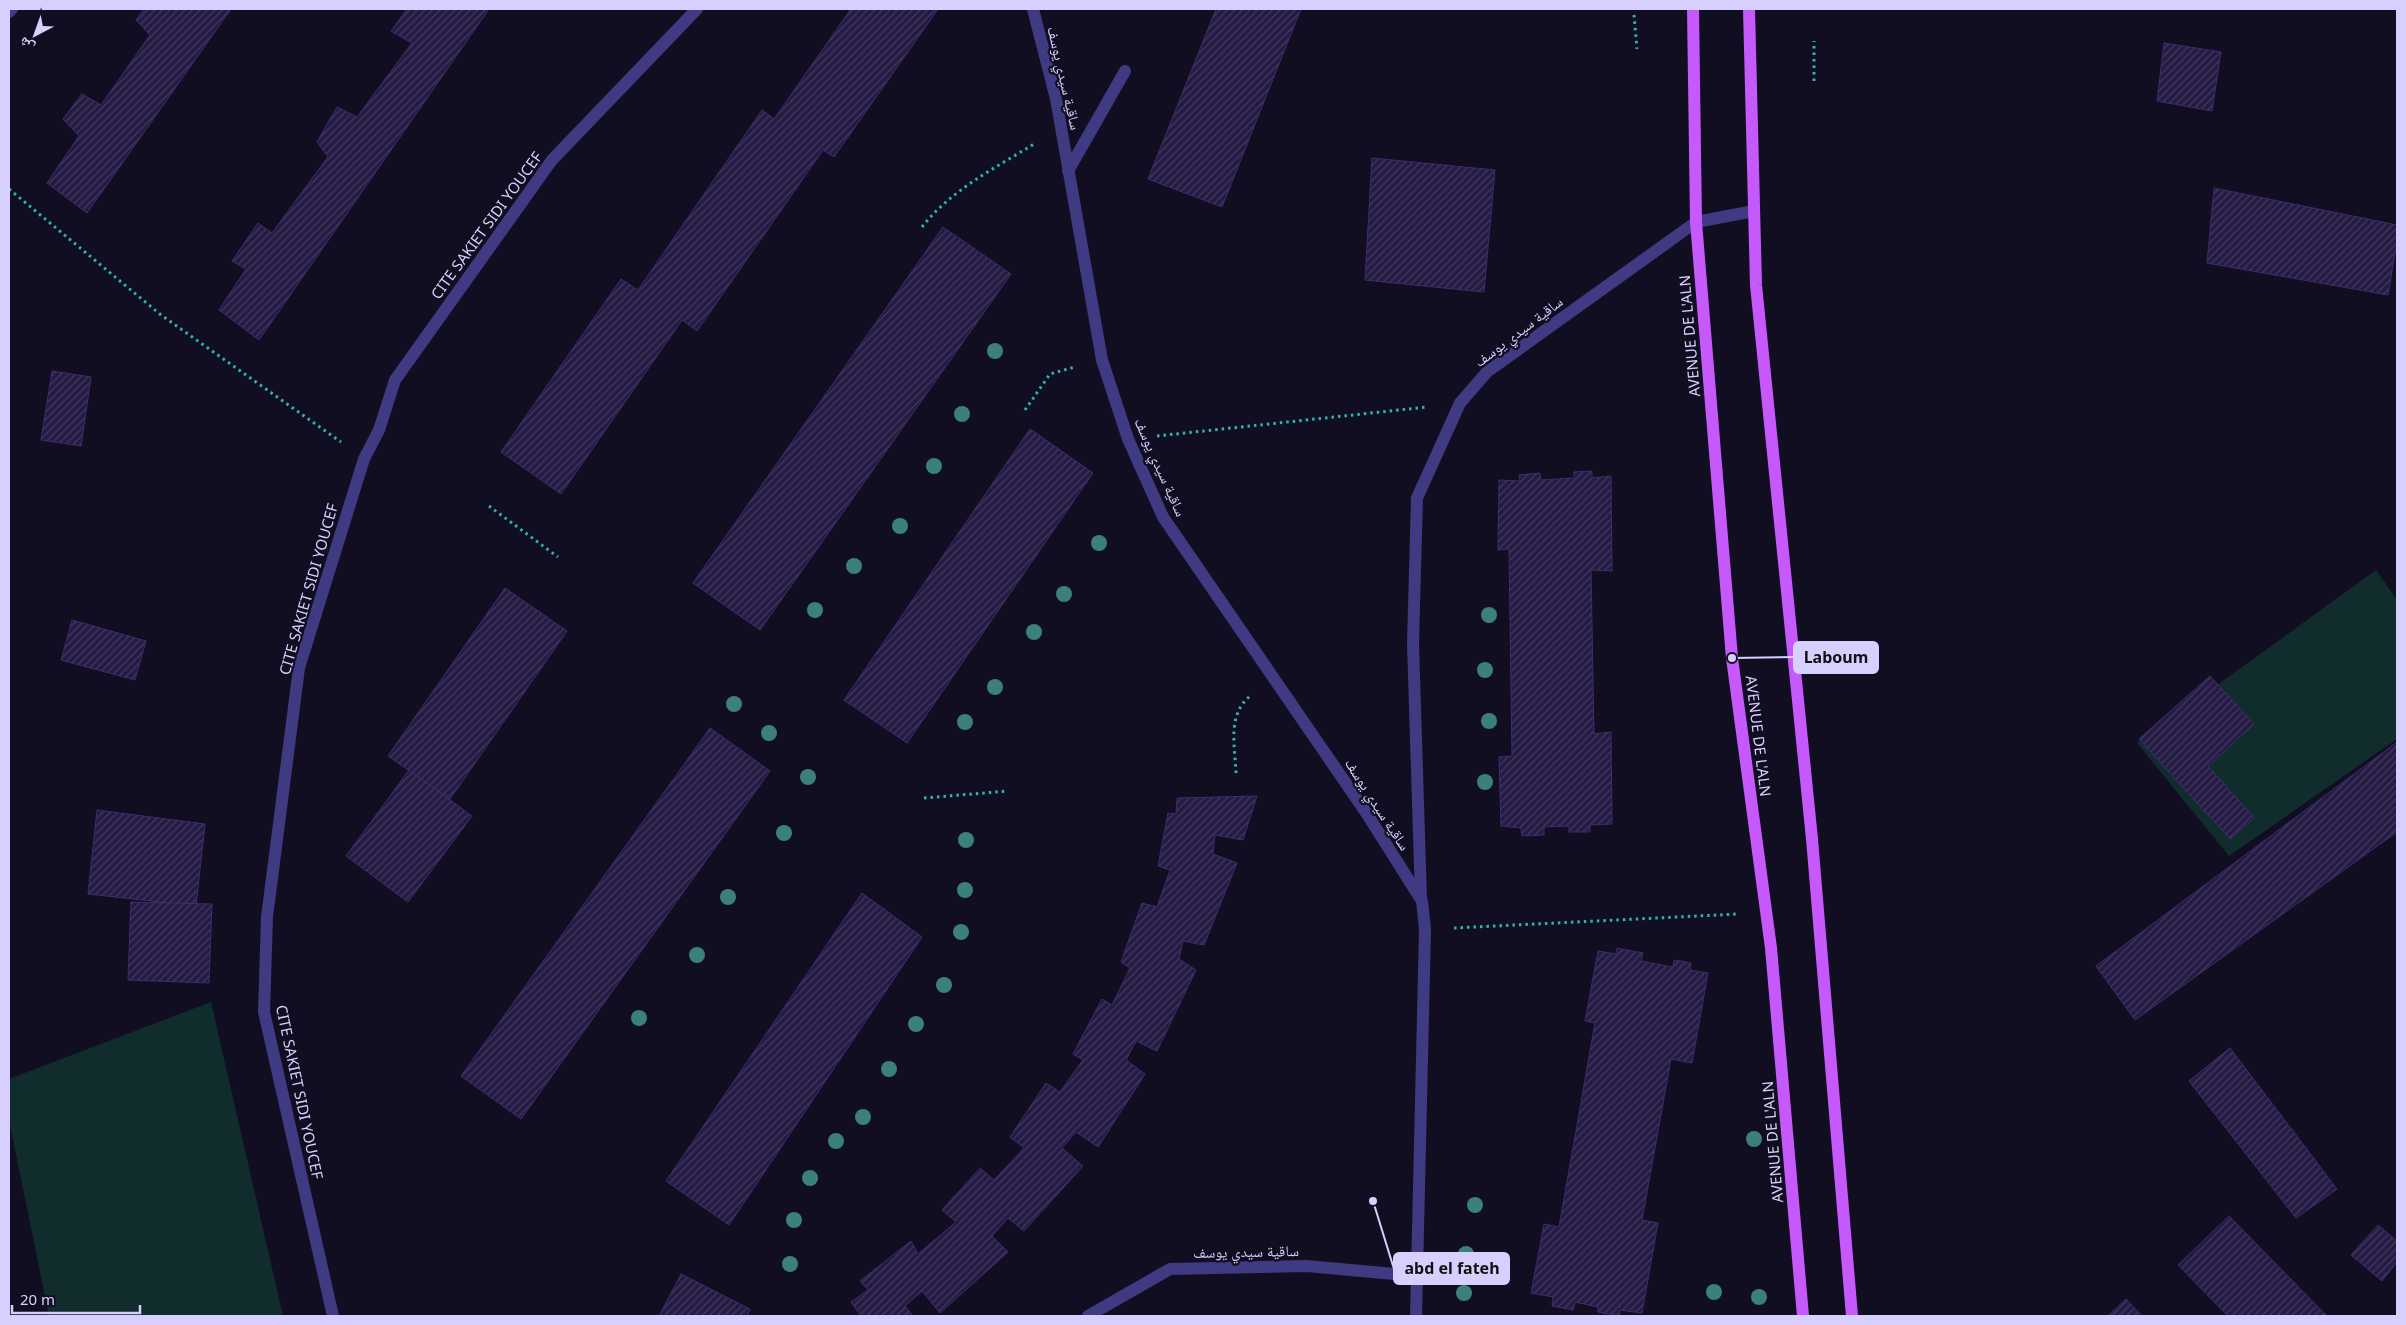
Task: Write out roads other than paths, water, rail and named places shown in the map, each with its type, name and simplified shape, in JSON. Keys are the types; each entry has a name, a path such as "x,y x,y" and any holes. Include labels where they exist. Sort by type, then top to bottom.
{"main road":[{"name":"AVENUE DE L'ALN","path":"1693,9 1696,222 1732,658 1766,912 1803,1316"},
{"path":"1749,9 1756,285 1812,839 1852,1316"}],"street":[{"path":"9,12 12,9"},
{"name":"CITE SAKIET SIDI YOUCEF","path":"332,1316 264,1012 267,917 299,668 364,459 379,430 396,380 552,160 697,9"},
{"name":"ساقية سيدي يوسف","path":"1033,9 1056,99 1102,360 1128,439 1164,517 1272,678 1367,814 1422,901"},
{"path":"1068,170 1125,71"},
{"path":"1696,222 1754,211"},
{"name":"ساقية سيدي يوسف","path":"1416,1316 1424,929 1413,643 1417,498 1460,403 1487,372 1696,222"},
{"name":"ساقية سيدي يوسف","path":"1088,1316 1170,1269 1307,1266 1416,1276"}],"place":[{"name":"Laboum","path":"1732,658"},
{"name":"abd el fateh","path":"1373,1201"}]}
